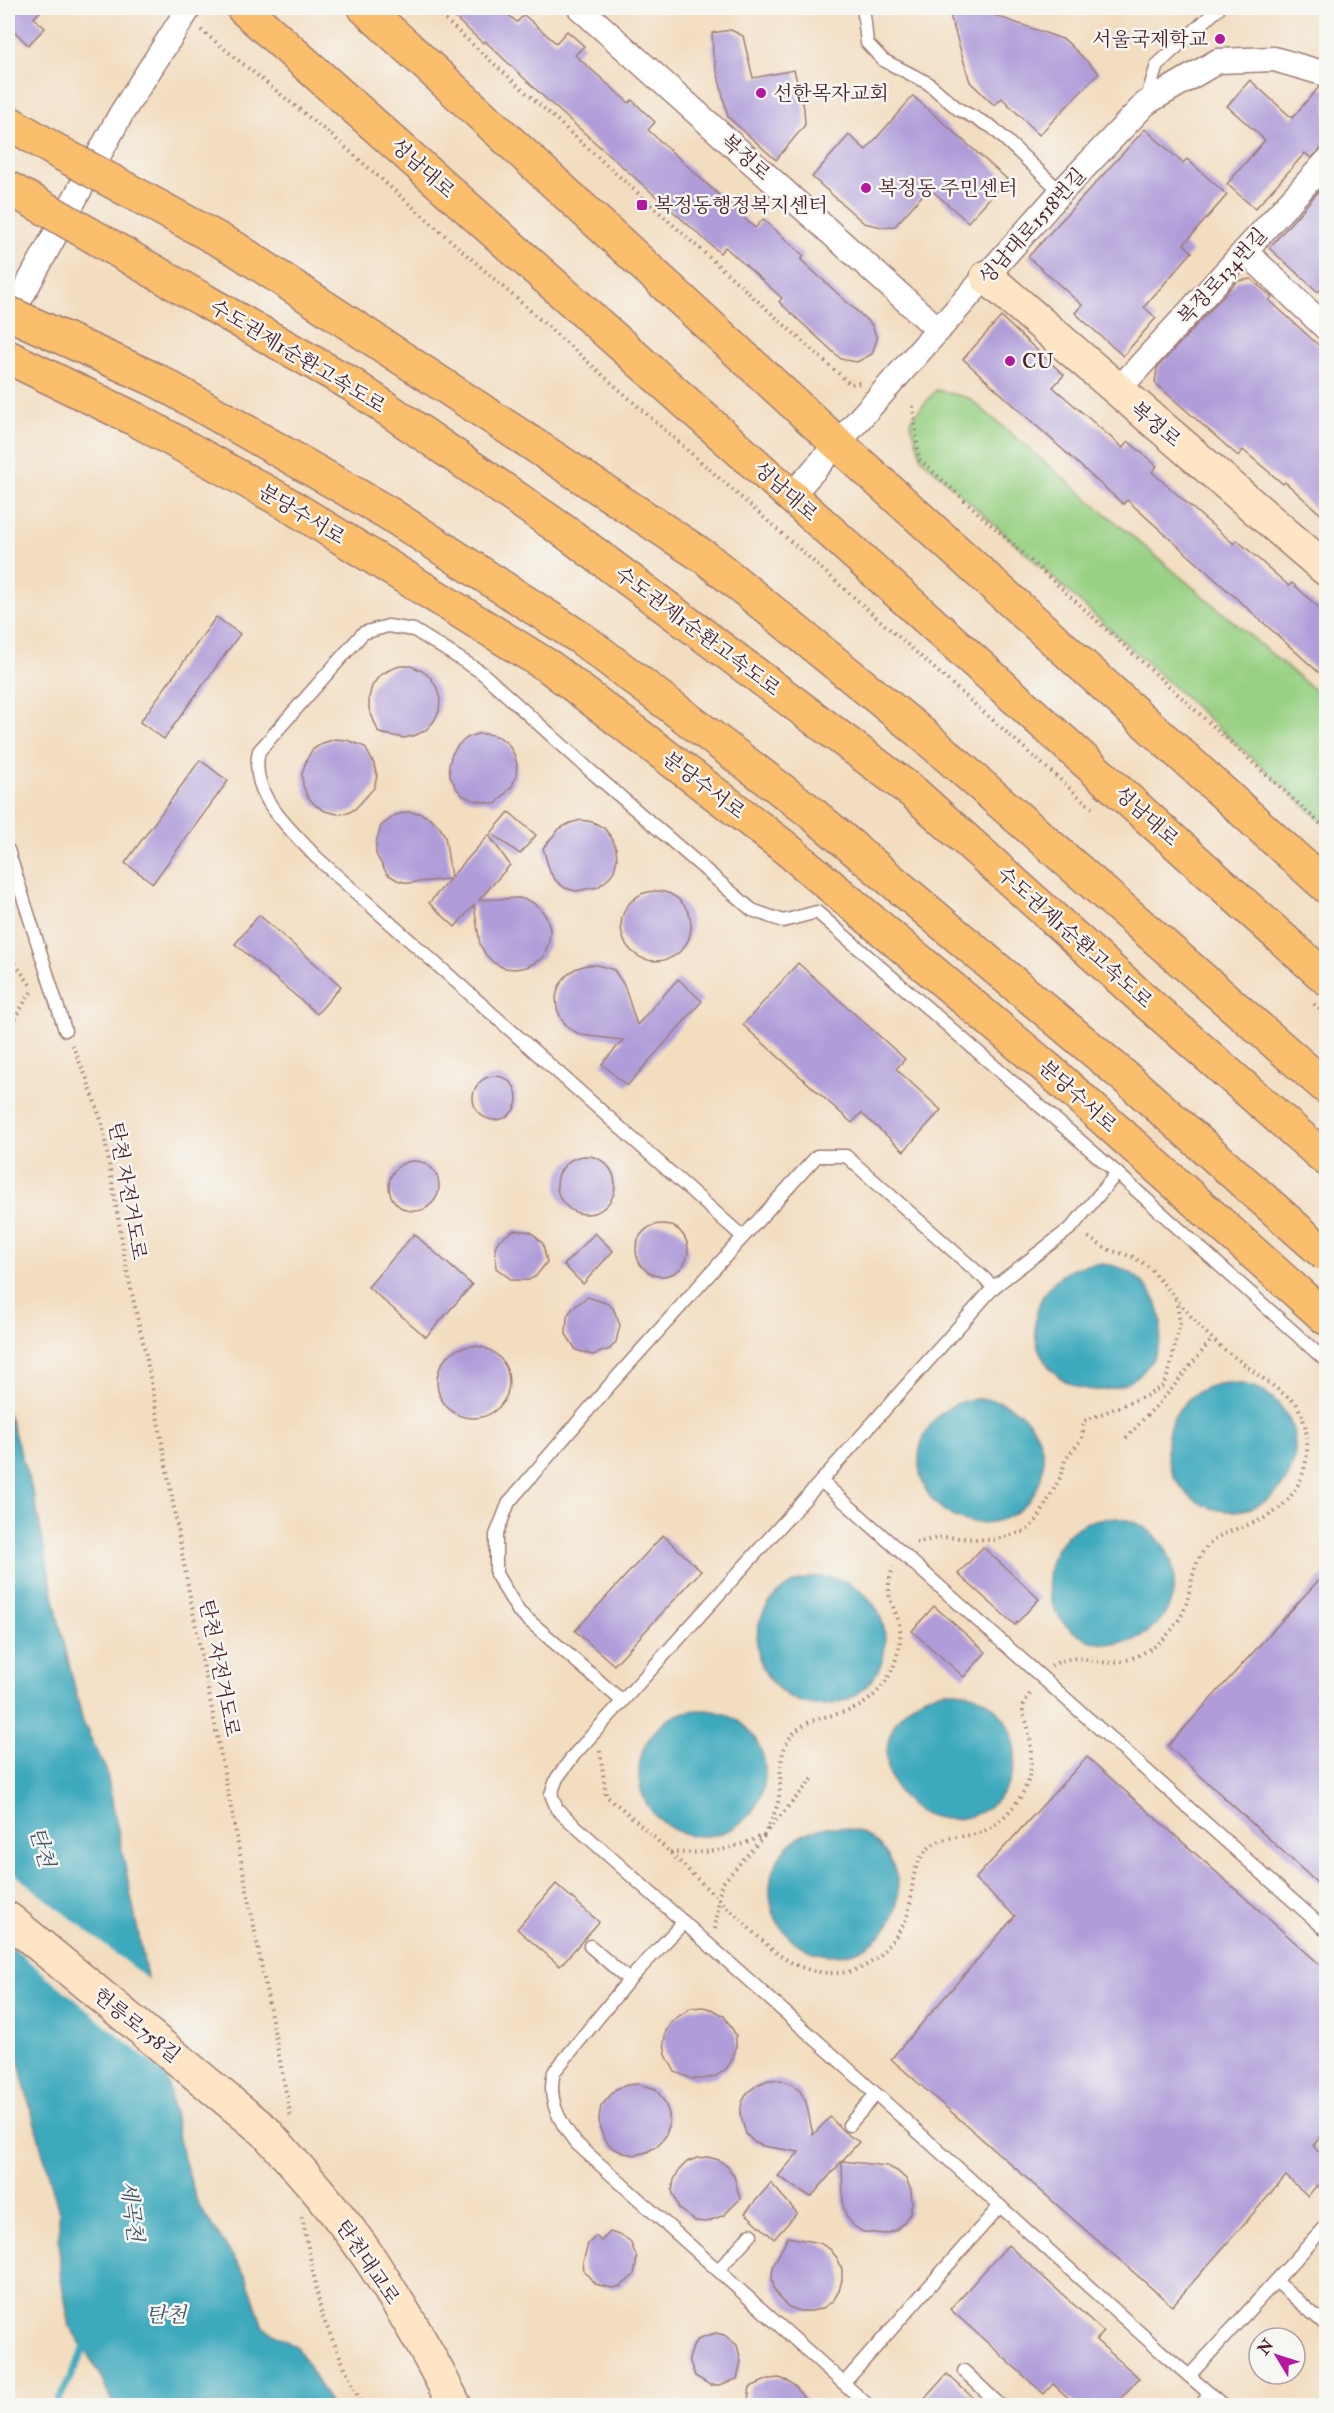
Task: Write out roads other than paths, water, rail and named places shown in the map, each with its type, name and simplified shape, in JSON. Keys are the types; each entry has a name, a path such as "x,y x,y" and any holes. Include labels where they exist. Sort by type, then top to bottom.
{"main road":[{"name":"성남대로","path":"243,8 792,496 1318,988"},
{"path":"365,8 838,444 1326,886"},
{"path":"8,122 236,249 706,558 920,732 1326,1087"},
{"name":"수도권제1순환고속도로","path":"21,195 351,384 571,536 914,793 1143,999 1326,1159"},
{"path":"8,290 158,381 388,513 582,639 808,810 1132,1083 1326,1255"},
{"path":"8,313 158,381"},
{"name":"분당수서로","path":"8,357 135,419 281,500 551,668 809,867 1048,1069 1326,1318"},
{"path":"8,376 135,419"}],"street":[{"name":"복정로","path":"580,8 939,330"},
{"path":"8,321 121,114 187,12"},
{"name":"성남대로1518번길","path":"792,496 1061,192 1146,103 1218,60 1275,58 1326,74"},
{"name":"복정로134번길","path":"1117,391 1326,162"},
{"path":"1245,250 1326,328"},
{"name":"복정로","path":"987,277 1326,569"},
{"name":"헌릉로758길","path":"8,1919 279,2130"},
{"name":"탄천대교로","path":"279,2130 312,2183 369,2258 434,2364 455,2406"}],"lane":[{"path":"1146,103 1157,65 1219,8"},
{"path":"864,15 867,43 883,60 928,83 958,109 992,127 1061,192"},
{"path":"743,1237 316,857 273,809 258,782 256,765 259,751 363,633 388,626 414,630 481,672 753,910 783,921 817,912 1117,1173 1326,1361"},
{"path":"8,850 65,1030"},
{"path":"621,1700 519,1612 496,1574 496,1534 509,1502 609,1386 743,1237 817,1156 846,1156 994,1287"},
{"path":"1117,1173 1072,1227 994,1287 621,1700 574,1755 557,1778 551,1794 556,1809 1224,2406"},
{"path":"821,1481 1326,1930"},
{"path":"684,1922 629,1980 554,2072 550,2086 561,2124 576,2143 869,2406"},
{"path":"590,1946 629,1980"},
{"path":"849,2125 876,2094"},
{"path":"844,2383 1000,2206"},
{"path":"1189,2376 1326,2226"},
{"path":"719,2269 751,2234"},
{"path":"1276,2282 1326,2325"},
{"path":"964,2371 1000,2406"},
{"path":"1200,2406 1210,2394"}],"water":[{"path":"1098,1264 1122,1269 1143,1282 1156,1303 1161,1327 1156,1351 1143,1372 1122,1385 1098,1390 1074,1385 1053,1372 1040,1351 1035,1327 1040,1303 1053,1282 1074,1269"},
{"path":"1231,1383 1255,1388 1276,1402 1290,1423 1295,1447 1290,1471 1276,1492 1255,1506 1231,1511 1207,1506 1186,1492 1172,1471 1167,1447 1172,1423 1186,1402 1207,1388"},
{"path":"981,1399 1005,1404 1025,1417 1038,1437 1043,1461 1038,1485 1025,1505 1005,1518 981,1523 957,1518 937,1505 924,1485 919,1461 924,1437 937,1417 957,1404"},
{"name":"탄천","path":"8,1413 34,1496 57,1614 83,1722 106,1770 181,2149 198,2205 246,2276 263,2327 298,2348 331,2405 113,2405 99,2372 70,2327 60,2273 59,2212 24,2084 8,2012"},
{"path":"1111,1518 1135,1523 1156,1536 1169,1557 1174,1581 1169,1605 1156,1626 1135,1639 1111,1644 1087,1639 1066,1626 1053,1605 1048,1581 1053,1557 1066,1536 1087,1523"},
{"path":"821,1577 845,1582 866,1596 880,1617 885,1641 880,1665 866,1686 845,1700 821,1705 797,1700 776,1686 762,1665 757,1641 762,1617 776,1596 797,1582"},
{"path":"951,1691 976,1696 996,1710 1010,1730 1015,1755 1010,1780 996,1800 976,1814 951,1819 926,1814 906,1800 892,1780 887,1755 892,1730 906,1710 926,1696"},
{"path":"702,1710 726,1715 747,1728 760,1749 765,1773 760,1797 747,1818 726,1831 702,1836 678,1831 657,1818 644,1797 639,1773 644,1749 657,1728 678,1715"},
{"path":"834,1827 859,1832 879,1846 893,1866 898,1891 893,1916 879,1936 859,1950 834,1955 809,1950 789,1936 775,1916 770,1891 775,1866 789,1846 809,1832"}],"waterway":[{"name":"세곡천","path":"56,2406 88,2341"}],"place":[{"name":"서울국제학교","path":"1220,39"},
{"name":"선한목자교회","path":"761,93"},
{"name":"복정동 주민센터","path":"866,188"},
{"name":"복정동행정복지센터","path":"642,205"},
{"name":"CU","path":"1010,361"}]}
